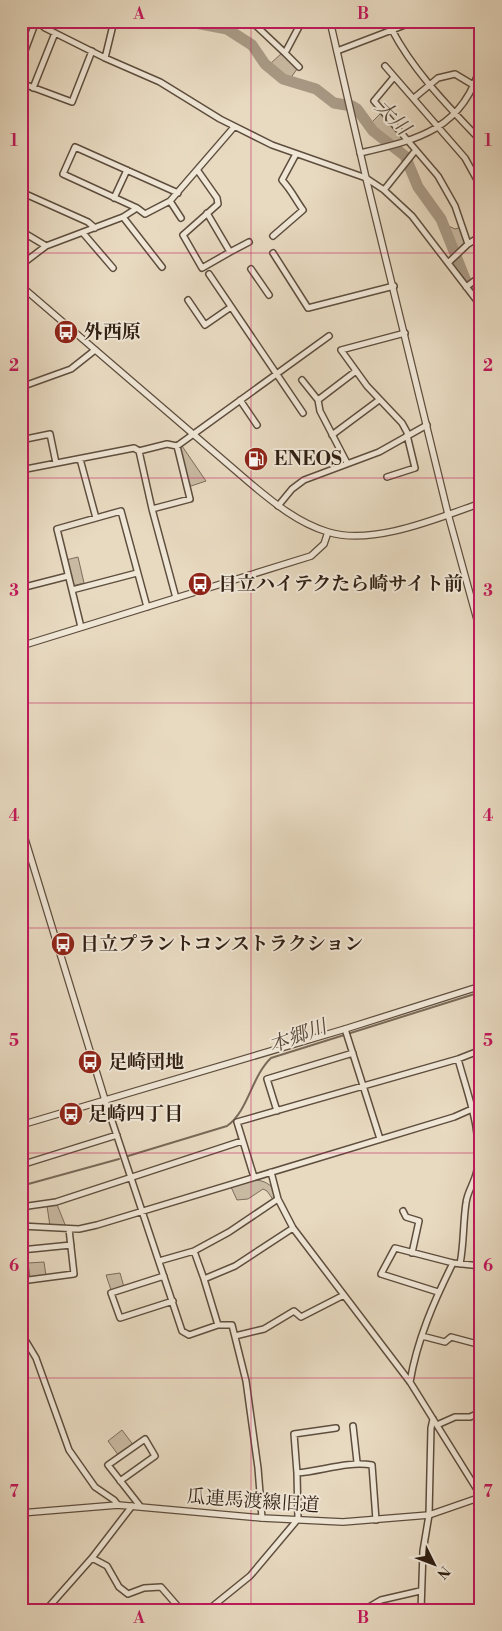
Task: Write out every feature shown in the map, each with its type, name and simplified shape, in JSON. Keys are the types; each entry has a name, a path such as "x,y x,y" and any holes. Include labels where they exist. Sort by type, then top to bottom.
{"street":[{"path":"21,61 37,21 55,33 105,58 160,82 234,127 296,154 366,178 384,190 412,216 451,261 481,306"},
{"path":"105,58 114,21"},
{"path":"251,21 299,67"},
{"path":"285,52 302,21"},
{"path":"330,21 360,153 394,286 448,514 481,634"},
{"path":"389,21 392,30 408,56 455,114 481,141"},
{"path":"338,51 415,21"},
{"path":"33,88 55,33"},
{"path":"21,84 72,102 92,51"},
{"path":"360,153 400,145 438,127 455,114 474,86 481,64"},
{"path":"385,66 465,158 481,187"},
{"path":"414,98 438,78 455,74 474,86"},
{"path":"394,77 374,101 408,142 414,153 438,176 455,206 468,244"},
{"path":"178,193 75,146 63,174 137,208 145,214 170,201 178,193 198,171 234,127"},
{"path":"384,190 414,153"},
{"path":"273,236 304,210 296,200 296,195 282,180 296,154"},
{"path":"114,198 127,170"},
{"path":"198,171 217,198 218,204 183,234 202,268 248,242"},
{"path":"21,192 88,222 95,228"},
{"path":"170,201 182,218"},
{"path":"21,266 46,246 122,217 137,208"},
{"path":"207,213 230,252"},
{"path":"122,217 162,267"},
{"path":"21,231 46,246"},
{"path":"83,232 113,268"},
{"path":"451,261 468,244 481,236"},
{"path":"273,253 308,308 394,286"},
{"path":"251,269 270,294"},
{"path":"208,274 303,413"},
{"path":"466,286 481,276"},
{"path":"21,286 278,506 300,520 328,532 348,535 372,535 481,503"},
{"path":"188,300 205,325 231,307"},
{"path":"387,477 415,468 407,435 402,423 379,400 341,350 405,333"},
{"path":"21,470 134,448 139,451 167,444 177,446 329,336"},
{"path":"21,387 72,368 96,350"},
{"path":"318,400 356,371"},
{"path":"302,380 318,400 320,411 348,463"},
{"path":"240,400 257,425"},
{"path":"332,435 379,400"},
{"path":"278,506 304,480 380,452 427,425"},
{"path":"21,440 50,434 56,463"},
{"path":"152,509 190,499 177,446"},
{"path":"139,451 152,509 176,598"},
{"path":"80,459 96,518"},
{"path":"81,627 57,529 121,511 147,607"},
{"path":"21,646 311,556 324,544 328,532"},
{"path":"72,590 137,573"},
{"path":"21,588 68,576"},
{"path":"21,826 105,1100 141,1211 160,1260 182,1331 189,1335 230,1323 235,1336 246,1381 263,1509 262,1518"},
{"path":"21,1125 345,1029 481,986"},
{"path":"345,1029 380,1139"},
{"path":"254,1177 236,1122 458,1059 481,1050"},
{"path":"277,1111 267,1079 352,1053"},
{"path":"458,1059 476,1120 478,1138 477,1171 466,1200 463,1250 460,1264"},
{"path":"21,1226 80,1229 97,1225 472,1109"},
{"path":"21,1165 117,1135"},
{"path":"21,1207 56,1202 242,1141"},
{"path":"271,1172 278,1199 293,1228 410,1382 481,1496"},
{"path":"160,1260 194,1251 229,1232 278,1199"},
{"path":"403,1211 406,1217 419,1220 412,1253"},
{"path":"204,1279 236,1266 293,1228"},
{"path":"21,1281 74,1274 69,1229"},
{"path":"21,1250 71,1245"},
{"path":"438,1292 381,1274 395,1248 453,1263 481,1266"},
{"path":"194,1251 218,1325"},
{"path":"410,1382 414,1358 438,1292 453,1263"},
{"path":"164,1276 112,1292 120,1318 173,1301"},
{"path":"235,1336 264,1329 294,1311 301,1317 344,1295"},
{"path":"21,1333 36,1358 69,1450 95,1487 118,1505"},
{"path":"422,1336 445,1342 451,1337 481,1345"},
{"path":"437,1425 455,1417 470,1417 481,1412"},
{"path":"421,1610 420,1591 423,1551 430,1515 431,1428 433,1420"},
{"path":"353,1426 357,1462"},
{"path":"208,1610 250,1576 298,1519 298,1473 294,1434 336,1428"},
{"path":"120,1481 154,1456 145,1439 108,1465 120,1481 140,1506"},
{"path":"298,1473 315,1472 357,1462 372,1464 376,1520"},
{"name":"瓜連馬渡線旧道","path":"21,1512 118,1505 262,1518 342,1522 430,1515 481,1496"},
{"path":"46,1610 92,1558 132,1506"},
{"path":"92,1558 107,1566 119,1587 128,1594 144,1588 161,1587 181,1610"},
{"path":"364,1610 382,1600 420,1591"}],"shaded area":[{"path":"283,52 297,69 290,79 270,64"},
{"path":"382,112 402,136 401,141 392,144 370,124"},
{"path":"444,224 455,229 462,227 467,244 455,255"},
{"path":"182,446 206,481 188,487 179,448"},
{"path":"78,557 84,583 72,586 66,560"},
{"path":"252,1180 264,1182 274,1189 274,1201 267,1191 263,1189 248,1199 237,1200 231,1187"},
{"path":"56,1202 66,1227 50,1226 47,1206"},
{"path":"44,1262 46,1276 30,1278 28,1263"},
{"path":"120,1273 124,1287 111,1290 106,1275"},
{"path":"122,1430 134,1446 119,1456 108,1441"}],"waterway":[{"name":"大川","path":"185,21 227,29 252,45 265,64 283,79 316,89 334,103 352,106 357,109 373,131 405,156 418,187 441,219 466,281 481,301"},
{"name":"本郷川","path":"128,1156 227,1126 240,1111 259,1074 271,1058 481,992"},
{"name":"本郷川","path":"21,1186 119,1159"}],"place":[{"name":"外西原","path":"66,332"},
{"name":"ENEOS","path":"256,459"},
{"name":"日立ハイテクたら崎サイト前","path":"200,584"},
{"name":"日立プラントコンストラクション","path":"63,944"},
{"name":"足崎団地","path":"90,1062"},
{"name":"足崎四丁目","path":"71,1114"}]}
